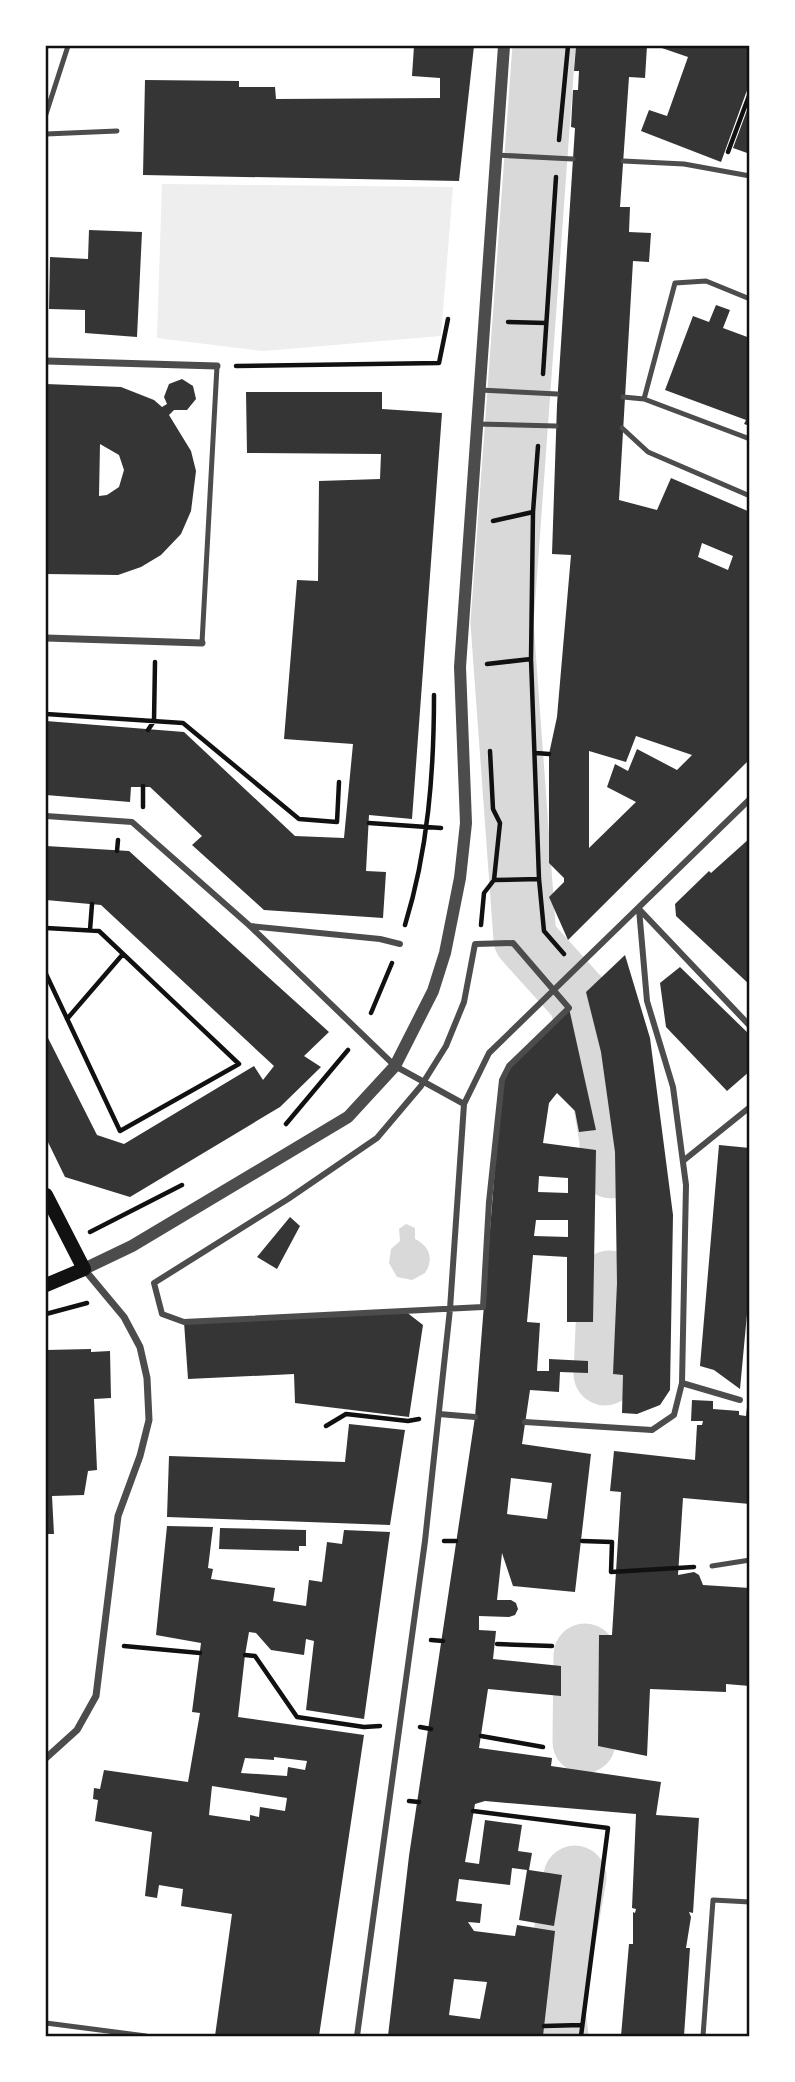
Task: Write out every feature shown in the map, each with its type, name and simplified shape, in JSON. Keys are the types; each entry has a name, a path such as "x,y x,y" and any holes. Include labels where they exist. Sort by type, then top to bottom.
{"main road":[{"path":"46,1195 84,1269 46,1285"}],"street":[{"path":"46,1758 77,1730 96,1696 118,1516 140,1456 149,1420 147,1378 140,1347 124,1317 84,1269 132,1246 348,1117 395,1066 433,991 445,953 460,878 465,830 466,771 460,667 504,46"},
{"path":"46,360 217,366"},
{"path":"46,638 202,643"},
{"path":"357,2036 401,1724 439,1414 450,1309 464,1104 489,1053 750,799"},
{"path":"46,816 132,822 250,926 395,1066 464,1104"},
{"path":"639,909 750,1026"},
{"path":"525,1422 652,1430 674,1415 682,1383 687,1265 683,1161 673,1087 647,1001 639,909"},
{"path":"250,926 380,939 400,944"},
{"path":"513,943 569,1008 509,1066 502,1080 489,1202 483,1307 184,1322 162,1314 153,1283 288,1199 377,1138 424,1082 446,1046 464,1002 475,944 513,943"},
{"path":"683,1161 750,1107"},
{"path":"682,1383 740,1400"},
{"path":"439,1414 475,1417"}],"lane":[{"path":"46,114 68,46"},
{"path":"46,134 117,131"},
{"path":"496,155 573,159"},
{"path":"623,161 722,169 750,176"},
{"path":"644,399 675,283 706,281 750,299"},
{"path":"202,643 217,366"},
{"path":"480,390 557,394"},
{"path":"623,397 644,399 750,439"},
{"path":"477,424 556,426"},
{"path":"622,428 648,452 750,496"},
{"path":"712,1566 750,1560"},
{"path":"703,2036 713,1900 750,1902"},
{"path":"46,2023 146,2036"}],"path":[{"path":"541,394 554,158 568,46"},
{"path":"722,169 750,93"},
{"path":"217,366 439,363 448,319"},
{"path":"507,322 546,323"},
{"path":"539,426 533,512 531,659 539,879 544,931 576,968"},
{"path":"495,521 533,512"},
{"path":"148,730 154,721 156,641"},
{"path":"487,664 531,659"},
{"path":"277,1129 287,1123 340,1063 374,1009 400,944 426,827 434,765 434,684"},
{"path":"46,714 183,723 299,819 346,821"},
{"path":"536,753 549,754"},
{"path":"337,822 339,782"},
{"path":"369,823 465,830"},
{"path":"494,880 539,879"},
{"path":"90,930 92,904"},
{"path":"46,928 99,931 239,1065 120,1131 46,974"},
{"path":"67,1019 123,954"},
{"path":"118,1219 193,1179"},
{"path":"326,1426 346,1413 408,1421 439,1414"},
{"path":"582,1541 612,1542 611,1572 712,1566"},
{"path":"102,1644 200,1653"},
{"path":"497,1644 552,1646"},
{"path":"245,1655 255,1656 297,1717 364,1727 401,1724"},
{"path":"481,1737 543,1747"},
{"path":"473,1811 608,1828 581,2036"},
{"path":"544,2026 582,2025"}],"shaded area":[{"path":"162,184 453,187 441,336 263,351 157,338"},
{"path":"406,1224 415,1228 415,1239 424,1245 430,1258 425,1273 412,1280 397,1277 389,1263 391,1249 400,1241 399,1229"}],"building":[{"path":"414,46 474,46 459,181 143,175 145,80 239,81 239,87 275,87 276,99 440,98 440,78 412,76"},
{"path":"576,46 647,46 645,78 629,77 620,207 630,207 629,232 651,233 649,262 633,261 619,500 657,510 671,478 750,512 750,759 568,940 549,897 564,882 564,878 549,863 549,754 557,717 571,555 552,554 557,405 575,128 571,127 573,90 578,90 579,71 574,71","holes":["702,543 733,556 728,570 698,557","636,736 692,755 677,770 637,749 628,771 615,764 607,787 636,802 589,848 589,751 626,762"]},
{"path":"656,46 750,46 750,82 721,162 641,131 649,110 667,116 688,57"},
{"path":"750,105 750,154 733,148"},
{"path":"89,230 142,232 137,337 85,333 85,310 49,309 50,257 88,259"},
{"path":"716,305 730,310 723,328 750,338 750,426 744,424 746,420 665,390 693,316 709,322"},
{"path":"182,379 193,386 196,399 187,410 174,410 169,415 191,451 196,471 191,511 181,534 161,555 141,567 118,575 46,574 46,384 121,387 154,400 162,407 167,404 164,397 169,384","holes":["100,444 119,455 124,470 119,487 107,495 99,496"]},
{"path":"246,392 382,392 382,409 442,413 412,819 369,815 366,871 386,872 383,918 264,910 192,845 202,836 150,787 131,787 130,802 46,795 46,721 184,732 295,836 344,838 353,744 284,739 297,580 318,581 319,481 380,479 381,454 247,453"},
{"path":"750,838 750,985 676,916 675,904 709,871 711,873"},
{"path":"46,846 129,851 329,1032 304,1056 321,1067 280,1107 130,1197 65,1177 46,1138 46,1034 97,1135 124,1144 254,1066 263,1080 274,1066 101,905 46,900"},
{"path":"625,955 650,1038 673,1215 670,1390 660,1405 637,1414 622,1413 623,1375 613,1374 617,1283 615,1152 601,1052 586,992"},
{"path":"680,967 750,1035 750,1071 727,1091 666,1027 660,983"},
{"path":"569,1008 596,1130 579,1132 575,1111 557,1093 549,1103 543,1143 596,1150 593,1322 567,1322 567,1257 533,1255 527,1322 540,1323 537,1371 549,1371 549,1359 588,1361 588,1373 560,1372 559,1392 530,1390 522,1444 591,1454 575,1592 513,1586 502,1553 497,1600 511,1600 516,1603 518,1609 515,1615 509,1617 479,1616 479,1630 496,1631 493,1659 561,1666 561,1696 488,1689 479,1748 552,1758 551,1766 661,1782 656,1815 699,1818 693,1913 689,1912 691,1917 686,1948 690,1948 684,2036 621,2036 629,1944 633,1944 633,1912 635,1913 636,1909 632,1908 636,1814 485,1801 475,1804 465,1862 479,1864 485,1820 522,1825 518,1851 532,1853 529,1870 562,1875 554,1926 519,1920 527,1870 512,1868 510,1885 459,1879 456,1901 482,1904 480,1923 468,1922 474,1931 515,1936 517,1925 555,1931 543,2036 388,2036 409,1856 475,1417 502,1080 509,1066","holes":["539,1176 568,1178 568,1193 538,1192","536,1220 568,1220 568,1237 534,1236","511,1478 552,1483 547,1519 507,1514","454,1979 487,1982 480,2019 449,2015"]},
{"path":"719,1145 750,1148 750,1282 740,1389 714,1370 700,1366"},
{"path":"290,1217 300,1226 277,1269 257,1257"},
{"path":"405,1311 423,1325 409,1417 295,1403 294,1374 188,1379 184,1322"},
{"path":"91,1349 91,1352 110,1351 111,1398 94,1399 97,1470 88,1471 84,1495 52,1496 54,1534 46,1534 46,1350"},
{"path":"692,1400 713,1401 713,1409 739,1411 739,1415 746,1416 747,1407 750,1407 750,1504 683,1498 678,1575 694,1572 699,1575 703,1585 750,1588 750,1686 726,1684 726,1692 650,1689 647,1756 598,1746 599,1635 612,1635 621,1492 610,1491 614,1451 695,1460 697,1425 702,1425 703,1421 691,1421"},
{"path":"349,1424 405,1430 390,1525 167,1517 169,1456 345,1462"},
{"path":"167,1526 213,1527 208,1568 213,1569 211,1579 275,1588 273,1601 306,1606 309,1580 322,1582 327,1542 342,1544 344,1530 390,1532 364,1719 306,1710 314,1641 306,1639 304,1655 271,1650 256,1633 249,1632 245,1655 238,1717 364,1735 319,2036 215,2036 232,1914 181,1906 183,1889 159,1885 157,1898 145,1896 152,1832 95,1821 98,1800 93,1799 94,1788 100,1789 104,1770 188,1782 200,1713 192,1712 201,1643 156,1635","holes":["274,1757 307,1761 305,1770 288,1767 287,1776 241,1773 245,1758 274,1760","212,1786 287,1798 285,1811 260,1807 259,1817 250,1815 250,1821 209,1815"]},
{"path":"220,1528 306,1530 306,1546 299,1546 299,1551 219,1549"}],"waterway":[{"path":"544,46 502,623 525,939 580,1000 597,1059 611,1140 611,1167"},
{"path":"605,1374 609,1282"},
{"path":"584,1742 585,1655"},
{"path":"557,2036 553,2003 575,1877"}]}
